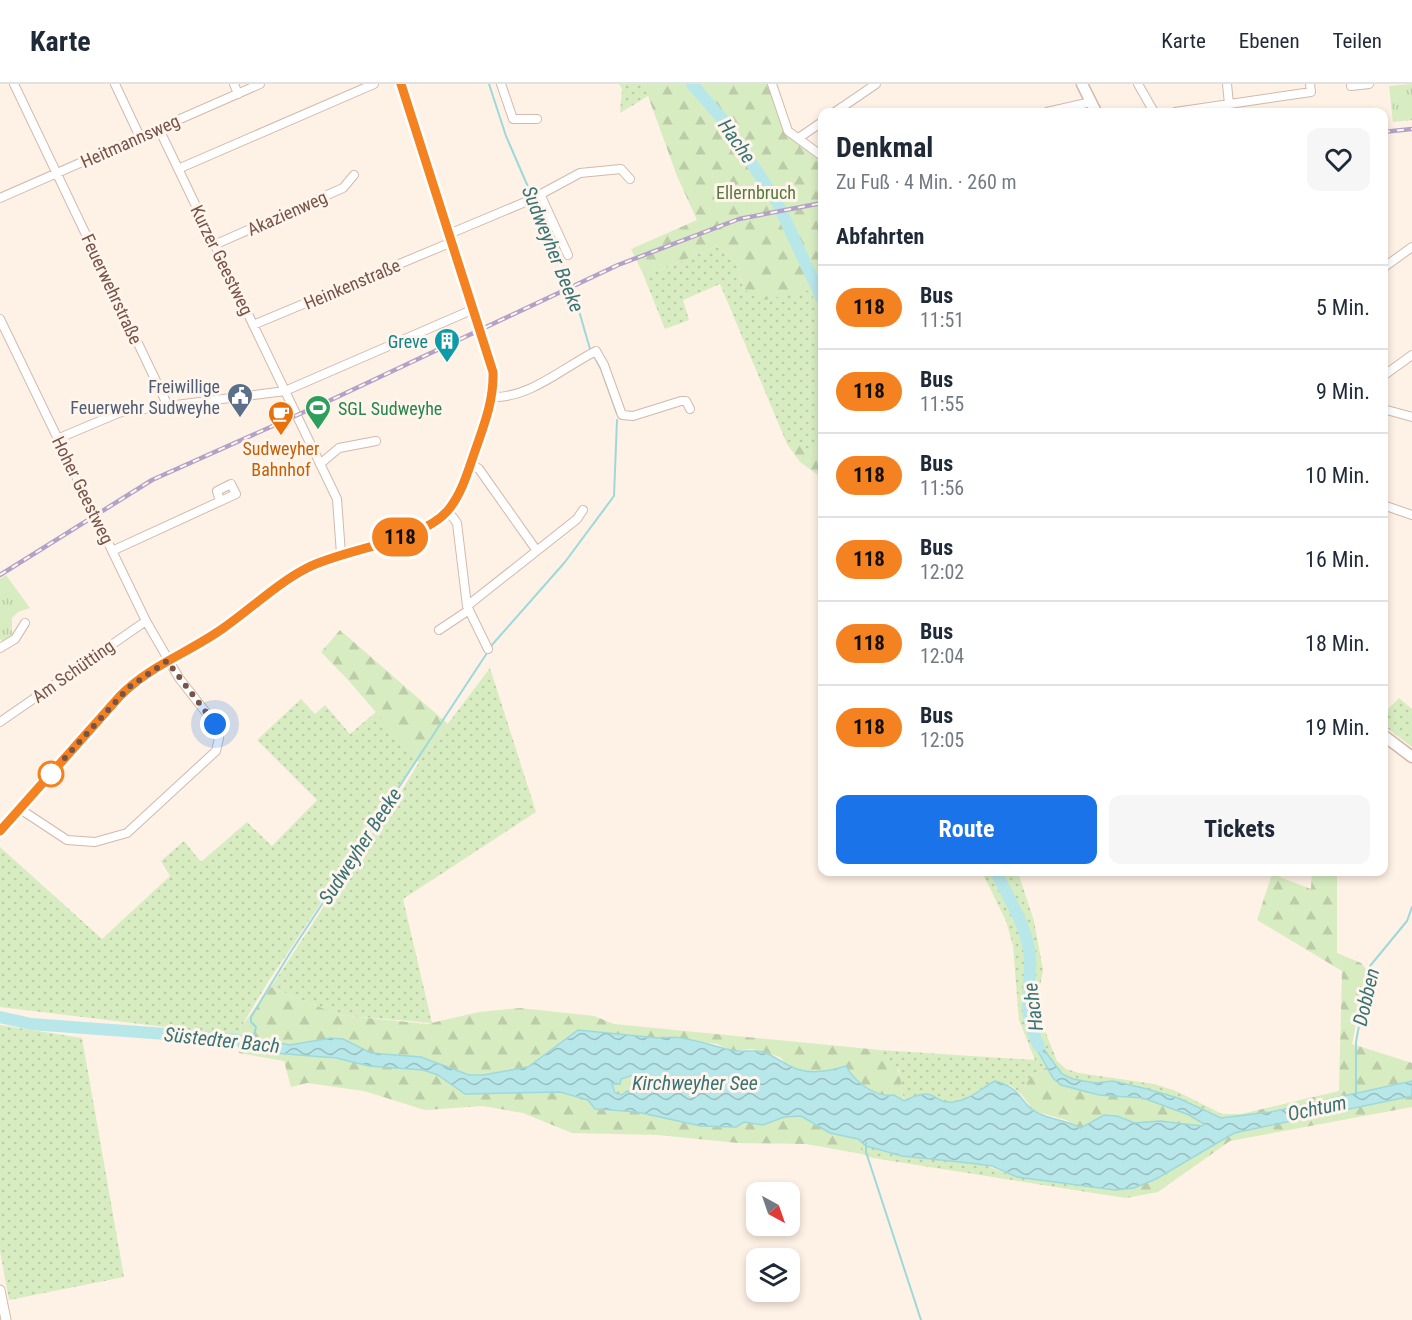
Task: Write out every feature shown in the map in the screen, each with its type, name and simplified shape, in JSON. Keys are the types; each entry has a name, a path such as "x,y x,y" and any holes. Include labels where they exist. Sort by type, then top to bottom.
{"main road":[{"path":"1082,84 1094,108"},
{"path":"1388,739 1412,757"}],"street":[{"name":"Feuerwehrstraße","path":"14,84 167,404"},
{"path":"115,84 140,137"},
{"path":"234,84 238,94"},
{"name":"Heitmannsweg","path":"0,198 260,84"},
{"path":"178,169 374,84"},
{"path":"0,831 128,688 167,661 221,630 297,573 341,554 401,537 431,524 448,511 471,464 492,398 493,372 401,84"},
{"path":"501,84 513,119 537,119"},
{"path":"772,84 784,125 788,131 800,137 818,153"},
{"path":"841,108 876,84"},
{"path":"1138,84 1152,108"},
{"path":"1227,84 1229,104"},
{"path":"1202,108 1311,92 1310,84"},
{"path":"1351,86 1369,84"},
{"path":"1065,108 1091,102"},
{"path":"800,137 818,125"},
{"name":"Kurzer Geestweg","path":"159,129 338,499 341,554"},
{"name":"Heinkenstraße","path":"253,325 450,238 580,173 621,169 630,179"},
{"name":"Akazienweg","path":"214,245 342,188 354,175"},
{"path":"540,194 568,255"},
{"path":"1388,264 1412,247"},
{"path":"57,439 122,412 167,404 285,391 474,309"},
{"name":"Hoher Geestweg","path":"0,319 146,621 167,661 215,724 219,738 216,751 127,833 94,842 67,840 20,809"},
{"path":"492,398 508,398 527,390 593,353 604,365 622,415 633,417 681,401 686,401 690,409"},
{"path":"1388,372 1412,355"},
{"path":"1388,410 1412,417"},
{"path":"320,464 339,448 376,441"},
{"path":"471,464 479,469 537,551"},
{"path":"112,551 220,501"},
{"path":"1388,507 1408,514"},
{"path":"439,630 577,519 583,510"},
{"path":"448,511 457,523 468,608 488,650"},
{"name":"Am Schütting","path":"0,722 146,621"},
{"path":"0,648 15,639 25,623"},
{"path":"0,1290 6,1320"}],"green space":[{"path":"619,84 648,84 648,96 620,113 622,89"},
{"name":"Ellernbruch","path":"648,84 770,84 783,126 818,155 818,307 810,290 760,301 744,289 737,263 717,246 661,270 643,274 631,249 697,220 677,176 648,96"},
{"path":"1412,84 1412,120 1393,122 1389,86"},
{"path":"717,246 737,263 744,289 811,290 818,307 818,455 787,444 720,284 683,300 689,320 665,329 643,274 661,270"},
{"path":"787,444 802,446 818,456 818,475 800,462"},
{"path":"6,575 30,608 18,612 12,618 12,637 3,643 0,639 0,579"},
{"path":"340,630 448,724 419,762 321,652"},
{"path":"490,668 536,812 403,899 432,1023 339,1015 271,987 378,824 384,820 419,762"},
{"path":"1399,698 1412,709 1412,747 1388,729 1388,709"},
{"path":"301,699 315,714 325,705 350,734 377,711 417,759 268,982 241,1027 240,1036 0,1007 0,847 102,939 170,876 161,861 184,841 201,862 247,822 272,846 317,800 257,740"},
{"path":"984,876 1019,876 1034,921 1043,970 1036,1008 1057,1061 1066,1069 1154,1084 1176,1091 1222,1114 1241,1114 1241,1117 1221,1118 1178,1098 1113,1081 1095,1083 1073,1079 1062,1074 1044,1051 1039,1053 1047,1067 1031,1076 1021,1094 1010,1085 989,1086 952,1102 945,1102 929,1094 915,1096 904,1101 899,1070 882,1058 880,1050 1035,1060 1019,1020 1013,946 1006,921"},
{"path":"1271,876 1277,876 1311,889 1312,876 1337,876 1337,953 1361,963 1367,970 1352,1044 1412,1063 1412,1081 1241,1117 1241,1114 1339,1091 1342,971 1257,920"},
{"path":"271,987 339,1015 427,1024 479,1012 520,1008 594,1016 614,1024 880,1050 883,1058 889,1060 897,1069 904,1101 894,1095 871,1090 839,1068 832,1072 799,1070 788,1066 780,1057 752,1049 732,1051 717,1044 678,1040 669,1036 658,1038 578,1030 528,1067 483,1075 469,1075 421,1057 371,1053 343,1039 331,1038 290,1045 240,1036 241,1027"},
{"path":"0,1025 82,1038 124,1277 9,1300 0,1251"},
{"path":"239,1047 423,1070 438,1075 465,1094 560,1092 588,1100 606,1111 637,1112 701,1126 744,1122 763,1125 784,1117 801,1116 815,1125 858,1139 862,1154 806,1144 738,1143 658,1135 572,1133 523,1113 483,1106 425,1110 364,1091 307,1083 291,1087 284,1061 239,1053"},
{"path":"1047,1067 1055,1078 1078,1090 1160,1103 1176,1108 1204,1124 1202,1126 1160,1121 1135,1123 1117,1116 1104,1115 1081,1128 1066,1120 1034,1111 1021,1094 1031,1076"},
{"path":"636,1074 648,1087 646,1093 627,1091 622,1095 615,1093 612,1084 620,1084 621,1079"},
{"path":"1412,1096 1412,1107 1230,1141 1158,1192 1126,1198 1087,1192 1083,1184 1115,1190 1156,1179 1234,1133"},
{"path":"858,1139 868,1146 897,1155 975,1163 1027,1179 1083,1184 1087,1192 873,1158 862,1154"}],"water":[{"name":"Kirchweyher See","path":"578,1030 658,1038 676,1037 735,1051 763,1052 805,1071 826,1071 846,1066 866,1087 880,1094 894,1095 904,1101 915,1096 929,1094 946,1102 959,1101 970,1097 995,1081 1011,1088 1036,1112 1081,1128 1104,1115 1117,1116 1135,1123 1160,1121 1202,1126 1204,1124 1189,1115 1143,1098 1099,1095 1061,1085 1053,1078 1039,1053 1032,1033 1062,1074 1073,1079 1095,1083 1113,1081 1147,1089 1178,1098 1221,1118 1270,1112 1412,1081 1412,1096 1234,1133 1156,1179 1134,1188 1115,1190 1017,1177 992,1166 902,1156 866,1146 858,1139 830,1133 801,1116 784,1117 763,1125 744,1122 736,1127 701,1126 637,1112 595,1109 588,1100 560,1092 465,1094 438,1075 423,1070 369,1066 336,1058 262,1052 239,1047 240,1036 290,1045 331,1038 343,1039 371,1053 421,1057 469,1075 483,1075 528,1067","holes":["636,1074 648,1087 646,1093 627,1091 622,1095 615,1093 612,1084 620,1084 621,1079"]}],"waterway":[{"name":"Sudweyher Beeke","path":"489,84 506,136 532,196"},
{"name":"Hache","path":"692,84 724,121 777,202 818,290"},
{"name":"Sudweyher Beeke","path":"534,201 571,283 590,349 601,369 617,414"},
{"name":"Sudweyher Beeke","path":"491,646 565,562 614,496 617,420"},
{"name":"Sudweyher Beeke","path":"253,1039 256,1027 251,1022 251,1017 290,953 487,653"},
{"name":"Hache","path":"998,876 1017,914 1029,948 1030,1022 1039,1046"},
{"name":"Dobben","path":"1356,1095 1356,1042 1370,966 1407,921 1412,907"},
{"name":"Süstedter Bach","path":"0,1017 31,1024 233,1039 256,1044"},
{"path":"866,1143 866,1152 921,1320"}],"railway":[{"path":"1388,131 1412,129"},
{"path":"0,575 152,480 333,399 618,265 739,219 818,204"}],"bus line":[{"name":"118","path":"0,831 120,696 153,669 221,630 297,573 319,562 401,537 431,524 443,516 455,502 471,464 492,398 493,372 401,84"}],"place":[{"name":"Greve","path":"447,364"},
{"name":"Freiwillige Feuerwehr Sudweyhe","path":"240,419"},
{"name":"SGL Sudweyhe","path":"318,431"},
{"name":"Sudweyher Bahnhof","path":"281,437"}],"route":[{"path":"51,774 47,778 128,688 167,661 215,724"}],"water label":[{"name":"Ochtum","path":"1317,1108"}]}
